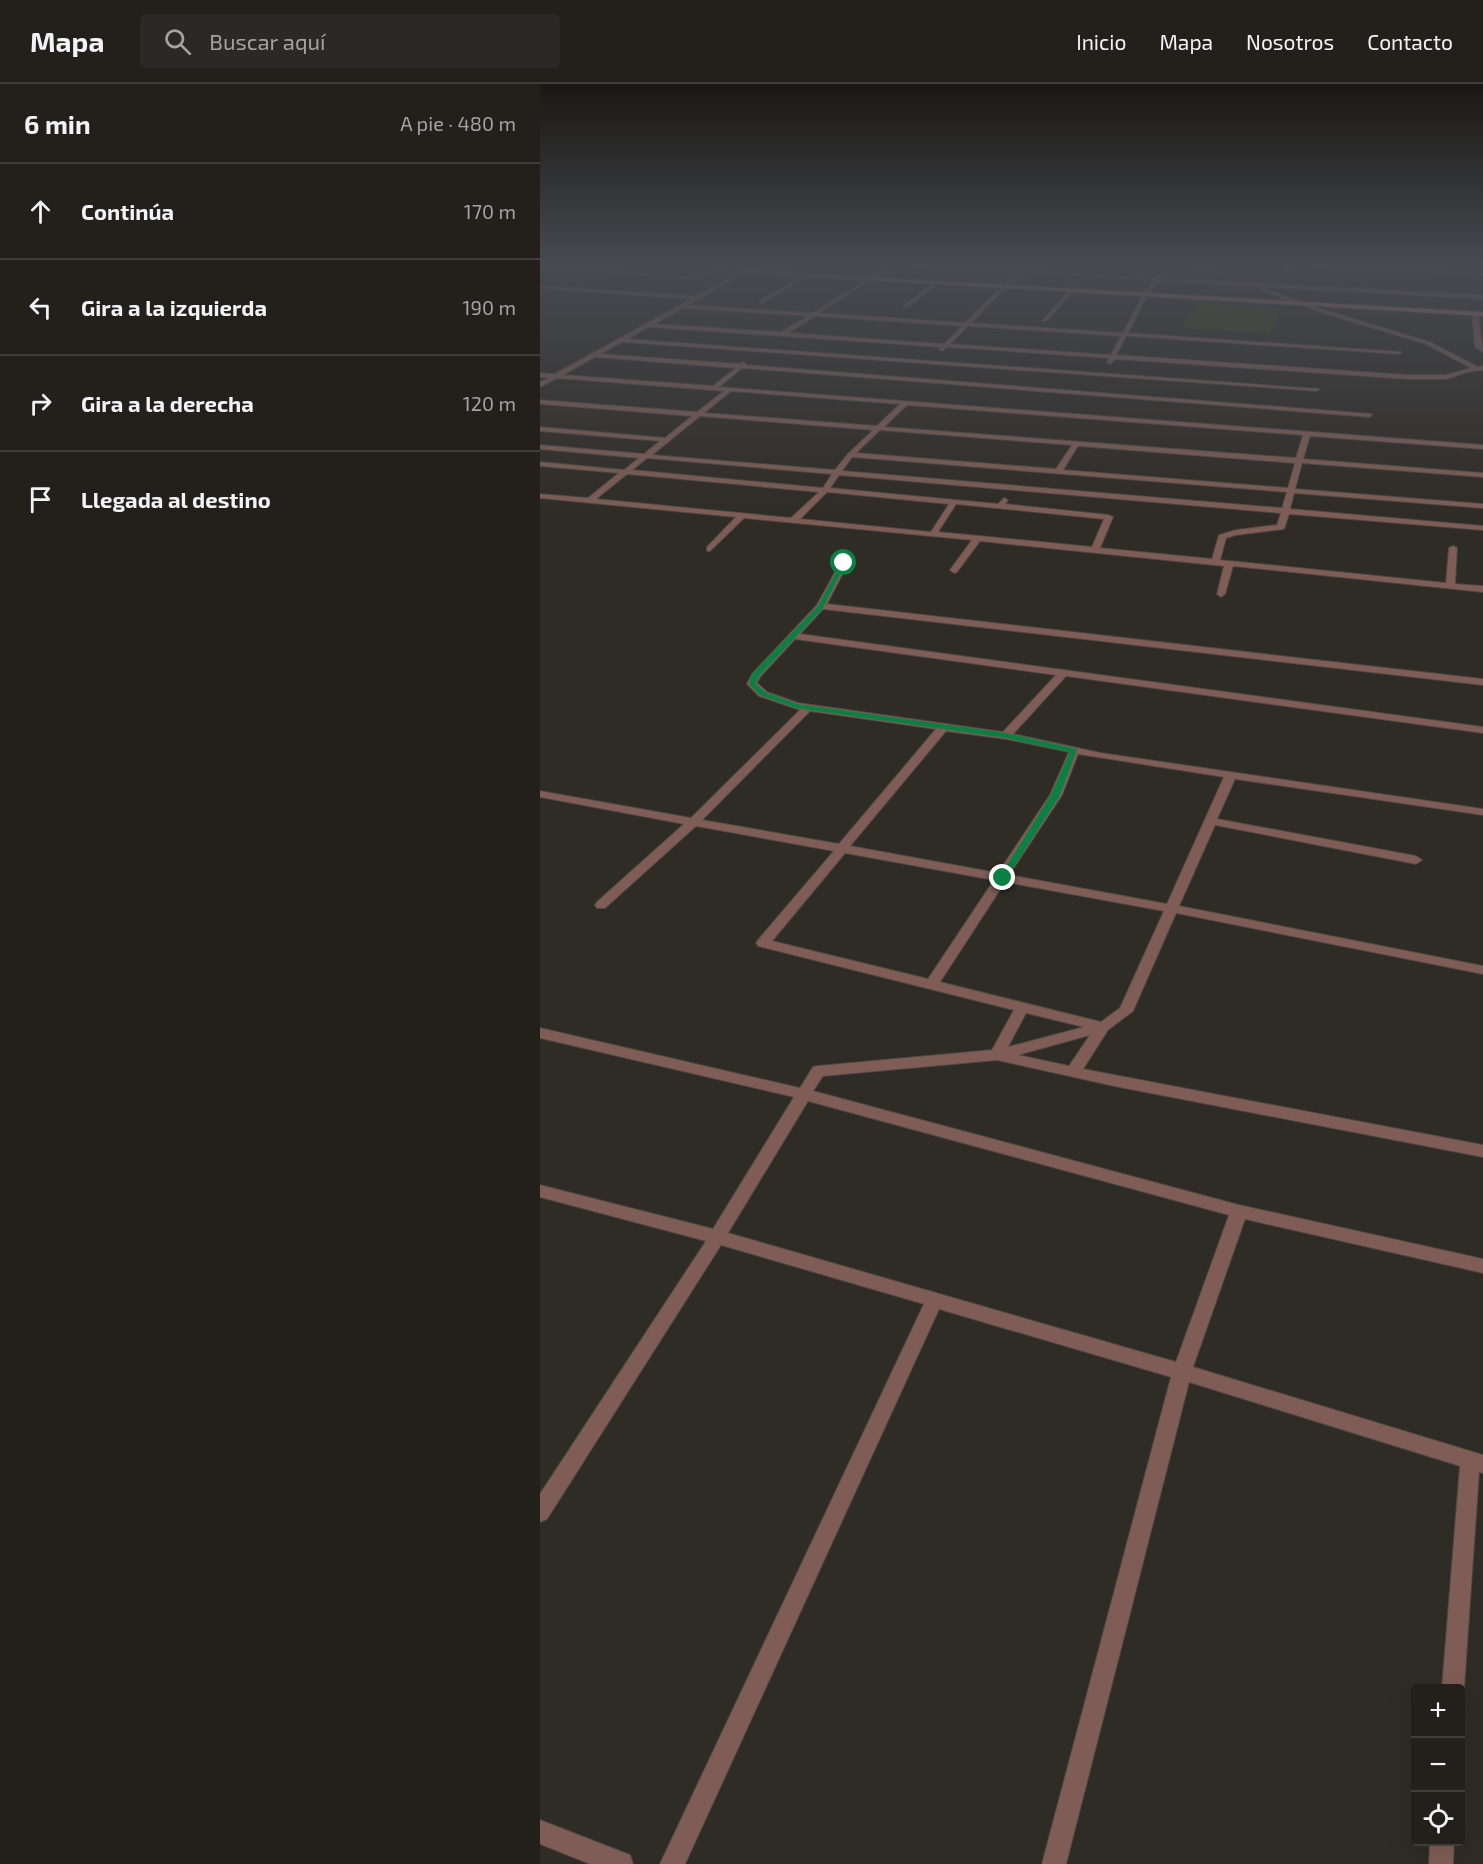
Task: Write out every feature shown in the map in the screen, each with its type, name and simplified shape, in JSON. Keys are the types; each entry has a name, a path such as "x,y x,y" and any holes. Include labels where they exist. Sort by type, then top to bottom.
{"street":[{"path":"540,384 605,349"},
{"path":"749,349 1317,389"},
{"path":"919,368 941,349"},
{"path":"1003,349 1114,357 1256,360 1429,377 1447,377 1479,368"},
{"path":"1087,400 1100,374 1118,349"},
{"path":"1244,404 1256,360 1256,349"},
{"path":"1352,349 1399,352"},
{"path":"1440,349 1479,368"},
{"path":"755,356 762,350"},
{"path":"594,355 1370,415"},
{"path":"713,389 748,361"},
{"path":"898,387 912,374"},
{"path":"540,375 1483,447"},
{"path":"589,501 703,414 729,390"},
{"path":"884,401 891,394"},
{"path":"540,402 1483,475"},
{"path":"793,521 825,491 850,455 905,403"},
{"path":"1279,431 1280,407"},
{"path":"1079,416 1083,408"},
{"path":"540,429 668,440"},
{"path":"1215,562 1222,537 1236,531 1269,531 1281,527 1307,433"},
{"path":"1059,470 1076,444"},
{"path":"540,447 1483,528"},
{"path":"850,455 1059,470 1483,506"},
{"path":"540,464 1109,517 1095,550"},
{"path":"1000,506 1013,488"},
{"path":"540,496 1483,589"},
{"path":"933,534 954,502"},
{"path":"710,549 742,516"},
{"path":"954,570 976,539"},
{"path":"1450,586 1453,548"},
{"path":"844,563 821,606 755,676 752,684 763,694 807,708 1006,736 1075,750 1483,813"},
{"path":"1221,594 1229,564"},
{"path":"821,606 1483,682"},
{"path":"793,636 1483,730"},
{"path":"1006,736 1063,673"},
{"path":"601,905 694,821 807,708"},
{"path":"943,727 763,943 1103,1028"},
{"path":"931,985 1056,795 1075,750"},
{"path":"1073,1072 1103,1028 1126,1011 1170,908 1232,775"},
{"path":"543,798 694,821 843,848 1170,908 1483,970"},
{"path":"1212,821 1416,860"},
{"path":"997,1055 1022,1008"},
{"path":"540,1512 717,1238 818,1071 997,1055 1103,1028"},
{"path":"540,1033 803,1094 1239,1211 1483,1266"},
{"path":"997,1055 1073,1072 1483,1151"},
{"path":"540,1191 717,1238 1182,1372 1476,1462 1454,1684"},
{"path":"1054,1864 1182,1372 1239,1211"},
{"path":"672,1864 934,1301"},
{"path":"540,1832 621,1864"},
{"path":"1441,1864 1442,1846"}],"route":[{"path":"844,563 821,606 755,676 752,684 763,694 796,706 1006,736 1075,750 1056,795 1003,878"}]}
